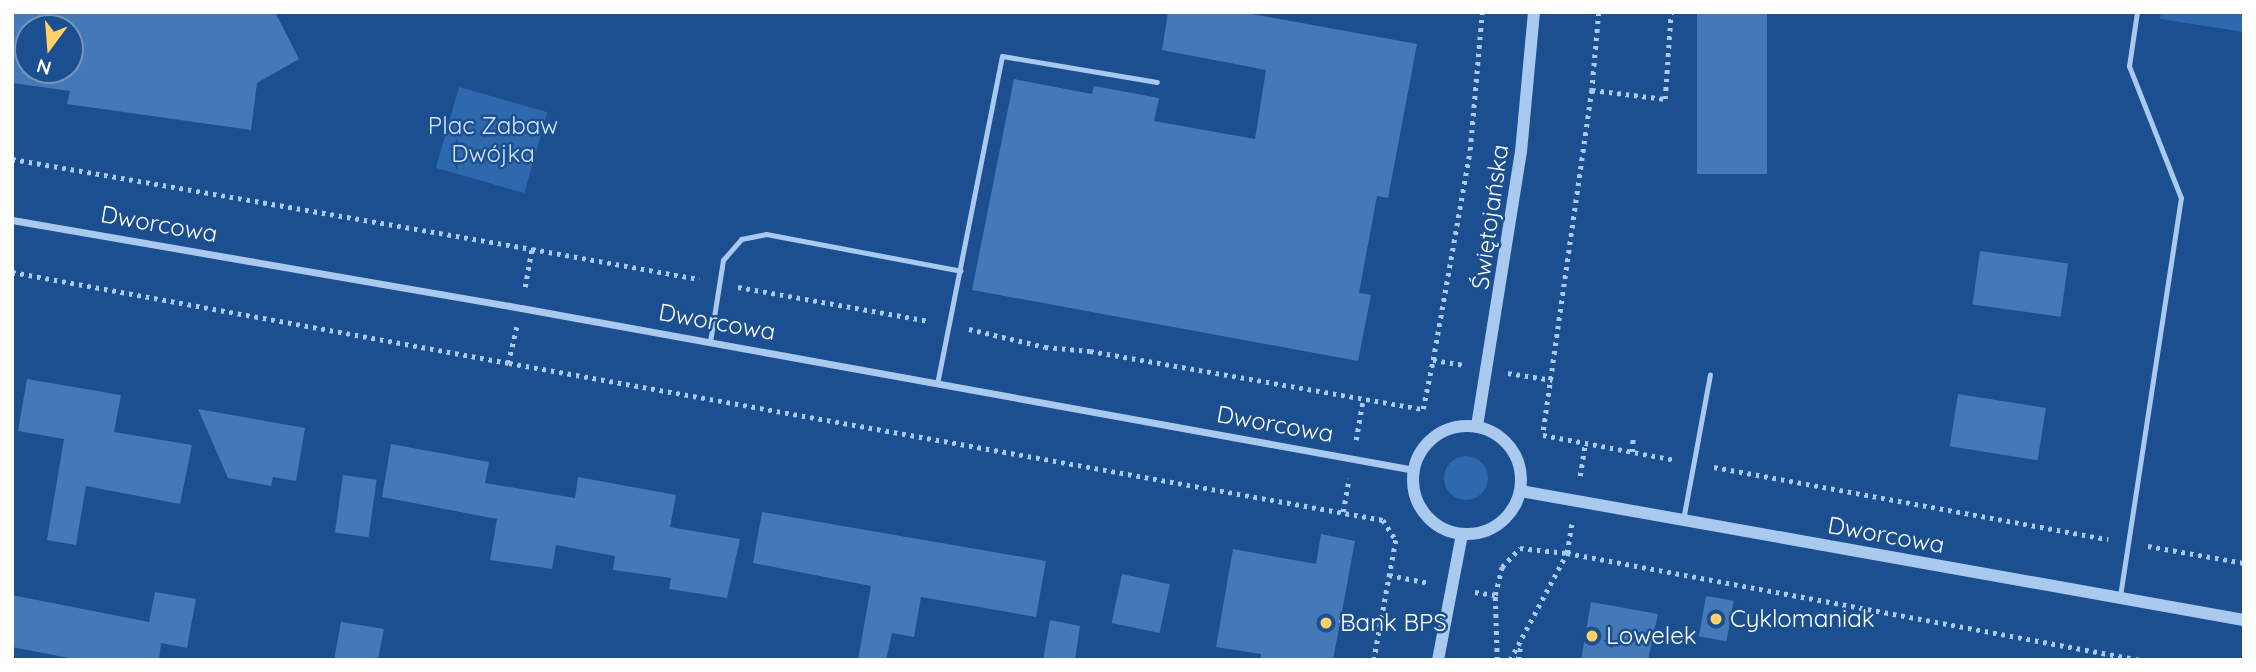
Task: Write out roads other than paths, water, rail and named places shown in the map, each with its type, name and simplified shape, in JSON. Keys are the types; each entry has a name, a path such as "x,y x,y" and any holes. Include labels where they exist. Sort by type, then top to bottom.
{"street":[{"name":"Świętojańska","path":"1477,426 1520,165 1534,12"},
{"name":"Dworcowa","path":"12,220 710,342 1414,470"},
{"path":"1477,426 1494,432 1507,443 1519,465 1521,491 1506,519 1478,533 1462,534 1445,529 1430,519 1419,505 1414,488 1414,470 1419,454 1430,440 1444,431 1477,426"},
{"name":"Dworcowa","path":"1521,491 2244,620"},
{"path":"1438,660 1462,534"}],"lane":[{"path":"2120,598 2181,198 2129,66 2137,12"},
{"path":"937,384 1002,56 1157,82"},
{"path":"710,342 723,260 741,239 766,234 961,271"},
{"path":"1682,520 1710,374"}],"place":[{"name":"Cyklomaniak","path":"1716,619"},
{"name":"Bank BPS","path":"1326,623"},
{"name":"Lowelek","path":"1592,636"}],"park label":[{"name":"Plac Zabaw Dwójka","path":"493,140"}]}
